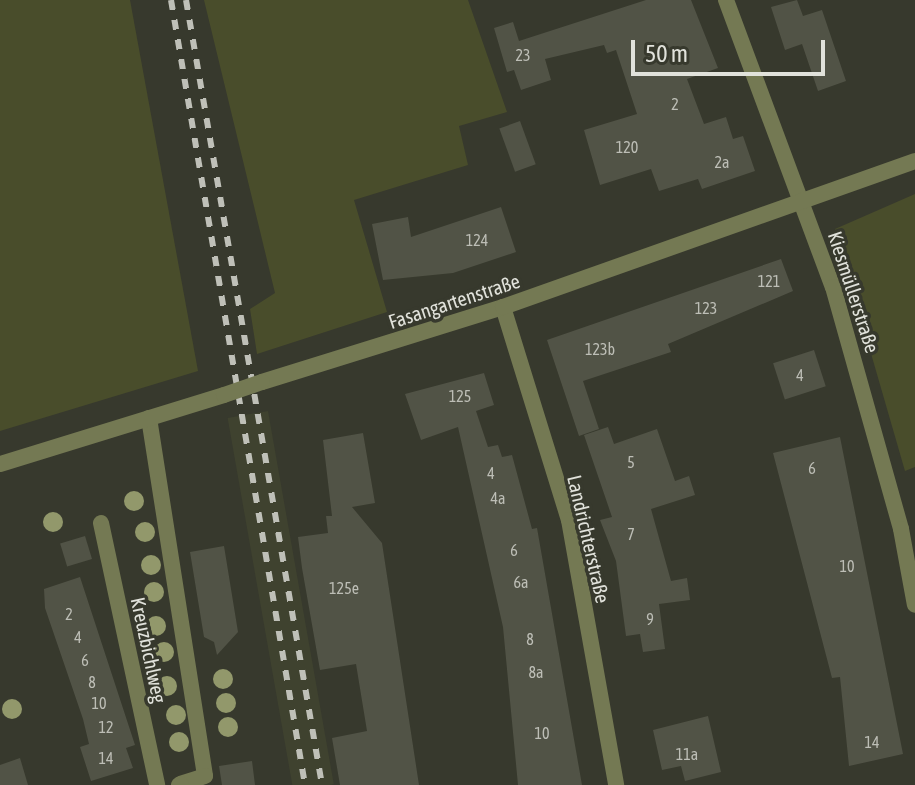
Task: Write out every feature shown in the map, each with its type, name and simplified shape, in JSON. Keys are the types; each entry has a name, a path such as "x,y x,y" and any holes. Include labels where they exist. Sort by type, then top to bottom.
{"street":[{"name":"Kiesmüllerstraße","path":"726,0 801,201 870,409 915,605"},
{"name":"Fasangartenstraße","path":"0,464 503,307 915,161"},
{"name":"Landrichterstraße","path":"503,307 569,520 616,785"},
{"path":"149,418 159,454 205,776 180,785"},
{"name":"Kreuzbichlweg","path":"101,523 157,785"}],"shaded area":[{"path":"268,411 334,784 292,785 228,418"}],"green space":[{"path":"0,0 130,0 198,371 0,431"},
{"path":"204,0 468,0 507,112 459,126 468,165 354,200 387,312 257,354 250,309 275,293"},
{"path":"915,194 915,467 905,471 835,229"}],"building":[{"path":"646,0 691,0 718,68 687,79 704,124 726,117 733,139 743,136 755,171 702,189 698,179 659,191 651,169 600,185 584,130 637,114 616,50 607,53 604,45 545,59 551,80 521,90 514,70 507,72 494,28 513,22 519,41"},
{"path":"797,0 803,16 822,10 846,81 818,91 802,44 785,50 771,7"},
{"path":"520,121 536,164 515,172 499,129"},
{"path":"501,207 516,252 453,273 383,280 372,224 408,217 411,237"},
{"path":"781,259 793,291 668,344 671,352 583,381 599,429 579,436 547,340"},
{"path":"814,350 826,386 785,399 773,363"},
{"path":"484,373 494,405 476,411 488,447 498,445 502,457 512,455 532,529 537,528 582,785 518,785 503,627 458,427 421,440 405,394"},
{"path":"608,427 614,444 657,429 675,481 689,476 695,495 651,509 671,581 687,578 690,600 659,604 665,649 643,652 640,634 626,636 616,561 600,520 612,517 584,435"},
{"path":"363,433 375,503 352,507 382,543 419,785 340,785 332,738 367,731 356,664 320,670 302,568 298,537 328,533 326,516 332,516 323,440"},
{"path":"840,437 903,754 849,766 840,677 832,678 773,453"},
{"path":"85,536 92,559 67,567 60,544"},
{"path":"224,546 238,632 217,655 214,642 204,637 190,552"},
{"path":"80,577 135,745 126,748 133,768 91,781 80,747 89,744 83,719 45,608 44,589"},
{"path":"708,716 721,772 685,781 681,766 662,770 653,730"},
{"path":"20,758 28,785 0,785 0,765"},
{"path":"252,761 255,785 222,785 219,766"}],"railway":[{"path":"171,0 305,785"},
{"path":"186,0 322,785"}]}
